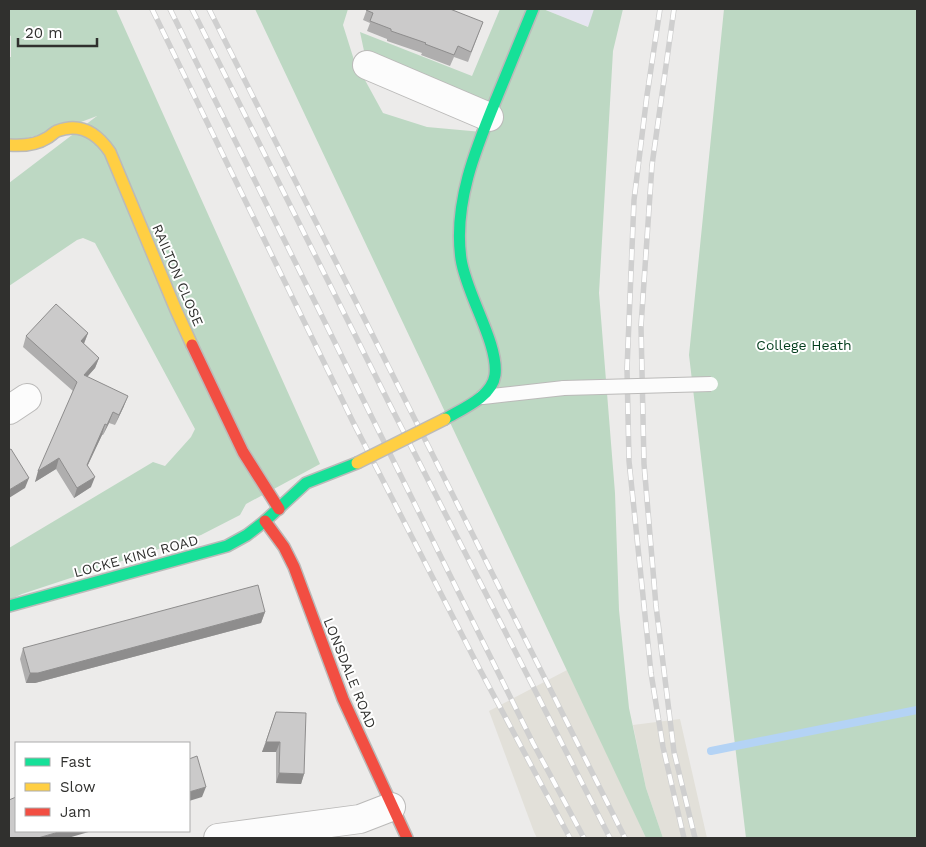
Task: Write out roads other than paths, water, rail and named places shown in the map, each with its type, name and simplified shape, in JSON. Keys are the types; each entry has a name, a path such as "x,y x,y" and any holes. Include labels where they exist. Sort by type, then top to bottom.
{"street":[{"name":"LOCKE KING ROAD","path":"9,606 227,546 247,535 265,521 306,483 357,463 445,419 479,397 494,380 495,362 464,275 460,250 460,215 482,132 533,9"},
{"path":"366,65 488,117"},
{"name":"RAILTON CLOSE","path":"9,145 18,147 30,145 47,138 56,131 76,128 86,129 101,138 110,152 176,310 239,443 279,509"},
{"name":"LONSDALE ROAD","path":"265,521 284,547 294,567 342,699 407,838"},
{"path":"218,838 360,819 391,807"}],"lane":[{"path":"479,397 564,388 711,384"}],"waterway":[{"path":"711,751 917,710"}],"railway":[{"path":"152,9 353,422 478,666 570,838"},
{"path":"170,9 533,743 584,838"},
{"path":"192,9 610,838"},
{"path":"209,9 625,838"},
{"path":"660,9 634,200 627,369 629,461 651,673 663,747 684,838"},
{"path":"674,9 652,165 641,326 644,464 656,606 674,752 695,838"}],"park label":[{"name":"College Heath","path":"804,345"}]}
